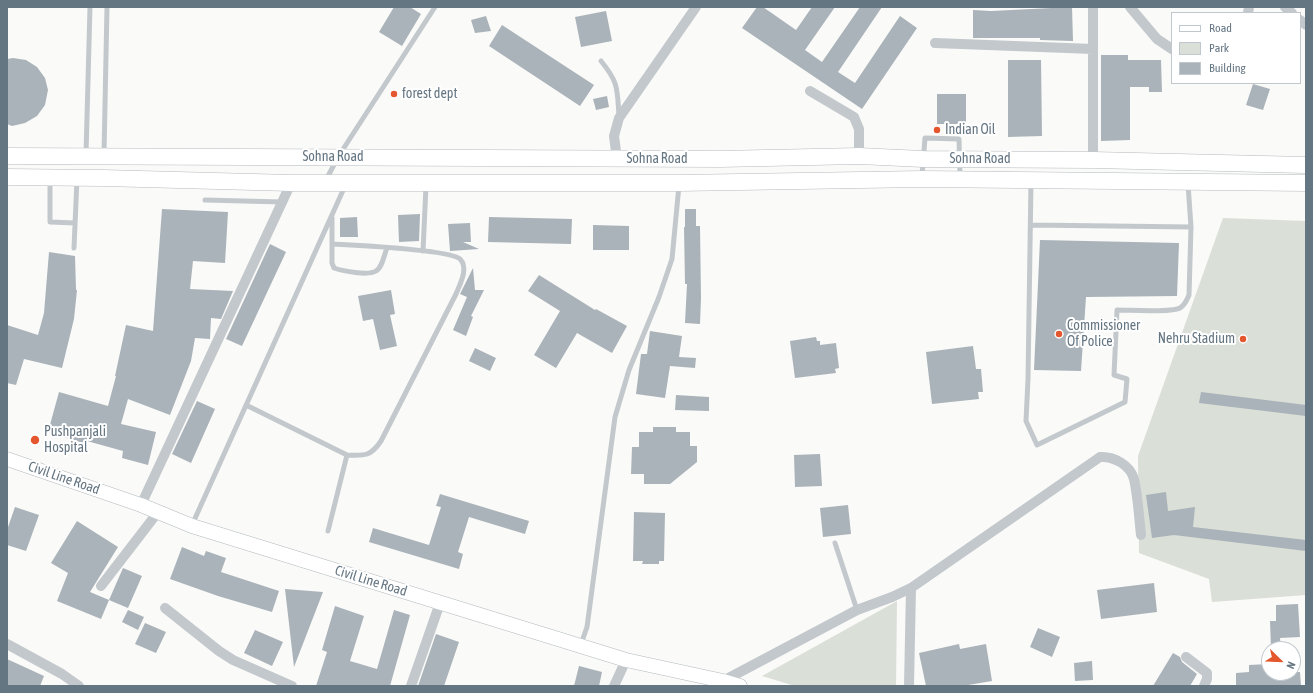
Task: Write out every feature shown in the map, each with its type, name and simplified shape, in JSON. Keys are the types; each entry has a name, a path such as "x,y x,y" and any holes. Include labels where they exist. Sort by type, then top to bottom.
{"main road":[{"name":"Sohna Road","path":"7,156 720,160 859,156 923,159 1093,160 1306,165"},
{"path":"1188,162 1188,182"},
{"name":"Sohna Road","path":"7,177 291,183 679,183 960,179 1306,183"}],"street":[{"path":"617,159 614,136 619,118 696,7"},
{"path":"1093,7 1093,160"},
{"path":"1130,7 1157,39 1171,48"},
{"path":"935,43 1093,49"},
{"path":"810,91 854,117 860,129 859,156"},
{"path":"141,505 291,183"},
{"path":"723,681 857,610 911,588 1100,457 1108,456 1116,460 1128,468 1134,478 1141,535"},
{"name":"Civil Line Road","path":"7,459 141,505 192,526 440,603 626,660 740,686"},
{"path":"101,586 158,512"},
{"path":"909,686 911,588"},
{"path":"410,686 440,603"},
{"path":"166,608 219,651 233,660 292,686"},
{"path":"7,644 62,674 80,686"},
{"path":"1186,657 1204,669 1207,673 1207,680 1204,686"},
{"path":"614,686 626,660"}],"lane":[{"path":"86,157 90,7"},
{"path":"104,157 107,7"},
{"path":"325,183 338,157 435,7"},
{"path":"601,61 611,73 617,85 619,118"},
{"path":"922,179 923,159"},
{"path":"960,159 960,179"},
{"path":"50,178 50,222 75,223"},
{"path":"74,248 78,178"},
{"path":"1031,180 1026,421 1037,445 1125,402 1127,379 1114,375 1117,310 1166,310 1178,309 1184,305 1189,295 1191,228 1188,182"},
{"path":"192,526 346,183"},
{"path":"424,250 426,183"},
{"path":"581,645 587,627 615,417 629,370 659,297 672,259 679,183"},
{"path":"205,200 282,202"},
{"path":"332,216 332,263 334,268 349,272 370,273 376,271 380,267 387,248"},
{"path":"1031,225 1191,228"},
{"path":"246,405 347,455 368,455 375,450 381,441 456,294 464,274 464,265 460,259 451,255 424,250 332,244"},
{"path":"328,531 347,455"},
{"path":"835,543 857,610"}],"green space":[{"name":"Nehru Stadium","path":"1223,218 1306,221 1306,595 1212,602 1209,579 1139,553 1138,456"},
{"path":"897,601 896,686 795,686 762,676"}],"building":[{"path":"394,7 410,7 421,14 402,46 379,32"},
{"path":"757,7 763,7 796,30 812,7 835,7 805,50 822,62 860,7 882,7 838,72 855,83 900,16 917,28 862,109 742,28"},
{"path":"1072,7 1073,41 1040,40 1040,38 973,38 973,10 991,11"},
{"path":"606,11 612,41 581,47 575,17"},
{"path":"486,16 491,31 475,33 471,20"},
{"path":"502,25 594,85 580,106 489,46"},
{"path":"1101,55 1128,55 1128,60 1161,60 1162,92 1149,92 1149,87 1130,87 1130,140 1101,141"},
{"path":"13,58 26,60 37,67 45,78 48,90 45,105 37,116 25,123 12,126 7,124 7,59"},
{"path":"1008,60 1041,60 1042,136 1008,137"},
{"path":"1253,84 1270,89 1263,110 1246,105"},
{"path":"937,94 966,94 966,124 937,124"},
{"path":"607,96 609,107 596,110 593,99"},
{"path":"162,209 228,212 225,263 193,261 190,289 233,291 221,319 211,318 210,339 195,338 191,361 170,415 128,399 121,424 156,432 148,465 122,458 123,451 87,441 86,444 48,432 59,392 108,406 116,376 126,325 153,331"},
{"path":"685,209 696,209 696,226 700,226 700,324 685,323 687,284 685,284"},
{"path":"420,214 419,241 399,242 398,215"},
{"path":"357,217 358,237 340,237 340,218"},
{"path":"489,217 572,219 571,244 488,242"},
{"path":"470,223 471,242 463,242 479,249 450,251 448,224"},
{"path":"593,225 629,226 629,250 593,250"},
{"name":"Commissioner Of Police","path":"1040,240 1179,243 1177,296 1086,297 1081,371 1034,370"},
{"path":"270,244 286,252 242,346 226,339"},
{"path":"49,252 75,256 77,290 74,319 62,368 24,359 16,385 7,383 7,325 38,335 44,313"},
{"path":"473,268 475,290 484,290 471,316 473,317 466,336 453,330 467,297 460,294"},
{"path":"539,275 595,310 596,309 627,326 612,353 577,333 556,368 534,355 560,311 528,291"},
{"path":"391,290 395,314 390,315 397,346 380,350 373,319 363,321 358,296"},
{"path":"650,331 682,336 679,357 696,358 695,368 670,366 665,398 636,394 641,354 647,354"},
{"path":"816,337 817,341 820,341 820,345 836,343 839,368 835,369 836,373 795,378 790,341"},
{"path":"973,346 976,369 981,369 983,392 978,392 979,399 932,404 926,352"},
{"path":"475,348 496,358 490,371 469,361"},
{"path":"1201,392 1306,405 1306,416 1199,403"},
{"path":"676,395 709,397 709,411 675,410"},
{"path":"197,401 215,409 191,463 172,454"},
{"path":"653,427 676,427 676,432 690,432 690,446 697,446 697,462 670,484 644,484 644,474 631,474 632,447 639,447 639,432 653,432"},
{"path":"820,454 822,486 795,487 794,455"},
{"path":"1166,492 1168,511 1195,507 1193,527 1306,540 1306,551 1174,535 1152,538 1146,495"},
{"path":"440,494 529,521 525,534 469,517 458,552 463,554 459,569 369,542 373,528 429,545 441,507 436,506"},
{"path":"848,505 851,534 823,537 820,508"},
{"path":"15,507 39,515 26,551 7,545 7,530"},
{"path":"634,512 665,513 664,561 659,561 659,564 642,564 643,561 633,561"},
{"path":"77,521 118,547 90,592 109,600 101,619 57,601 68,573 51,563"},
{"path":"182,547 204,556 206,551 226,558 221,572 279,591 272,612 218,596 170,579"},
{"path":"123,568 142,576 128,608 109,600"},
{"path":"1154,583 1157,612 1101,619 1097,590"},
{"path":"285,589 323,592 294,667"},
{"path":"1298,604 1300,637 1280,638 1280,641 1271,641 1270,621 1276,621 1276,605"},
{"path":"335,606 364,616 350,661 377,669 394,610 410,615 390,686 316,686 327,652 322,650"},
{"path":"128,610 144,617 138,630 122,622"},
{"path":"145,623 166,632 156,653 135,644"},
{"path":"1038,628 1060,637 1052,657 1030,647"},
{"path":"255,630 283,642 272,666 244,653"},
{"path":"436,634 459,642 444,686 418,686"},
{"path":"959,644 960,649 986,644 992,681 968,686 926,686 919,653"},
{"path":"1173,653 1180,657 1182,662 1197,674 1190,686 1153,686"},
{"path":"7,659 44,676 40,686 7,686"},
{"path":"1092,661 1093,680 1075,681 1074,663"},
{"path":"1261,664 1261,681 1301,681 1301,686 1236,686 1236,673 1249,672 1249,665"},
{"path":"579,666 602,672 599,686 574,686"}],"place":[{"name":"forest dept","path":"394,94"},
{"name":"Indian Oil","path":"937,130"},
{"name":"Commissioner Of Police","path":"1059,334"},
{"name":"Nehru Stadium","path":"1243,339"},
{"name":"Pushpanjali Hospital","path":"35,440"}]}
